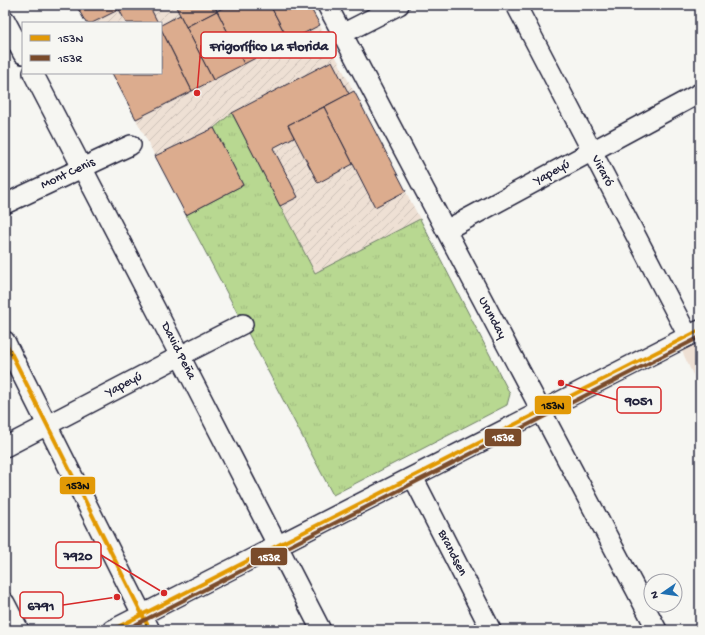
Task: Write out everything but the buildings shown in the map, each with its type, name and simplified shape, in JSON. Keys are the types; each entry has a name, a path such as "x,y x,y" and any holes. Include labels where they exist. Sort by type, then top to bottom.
{"street":[{"name":"Urunday","path":"327,5 657,630"},
{"path":"342,34 399,5"},
{"name":"Viraró","path":"516,5 591,151 694,333"},
{"path":"5,20 22,52"},
{"name":"David Peña","path":"34,74 321,630"},
{"name":"Yapeyú","path":"446,230 700,93"},
{"name":"Mont Cenis","path":"5,204 131,144"},
{"name":"Yapeyú","path":"5,447 243,324"},
{"path":"112,630 146,622 278,546 694,333"},
{"path":"5,341 146,622"},
{"name":"Brandsen","path":"413,477 491,630"},
{"path":"5,603 19,630"}],"shaded area":[{"path":"76,5 309,5 420,219 315,273 232,114 214,128 155,156 113,74 162,74 162,22 85,22"},
{"path":"700,340 700,390 681,349"}],"green space":[{"path":"232,113 315,273 420,219 510,394 507,405 333,495 186,215 243,185 214,128"}],"transit line":[{"name":"153N","path":"112,630 700,330"},
{"name":"153R","path":"125,630 700,337"},
{"name":"153N","path":"5,341 150,630"}],"place":[{"name":"Frigorífico La Florida","path":"197,93"},
{"name":"9051","path":"561,383"},
{"name":"7920","path":"164,593"},
{"name":"6791","path":"117,597"}]}
